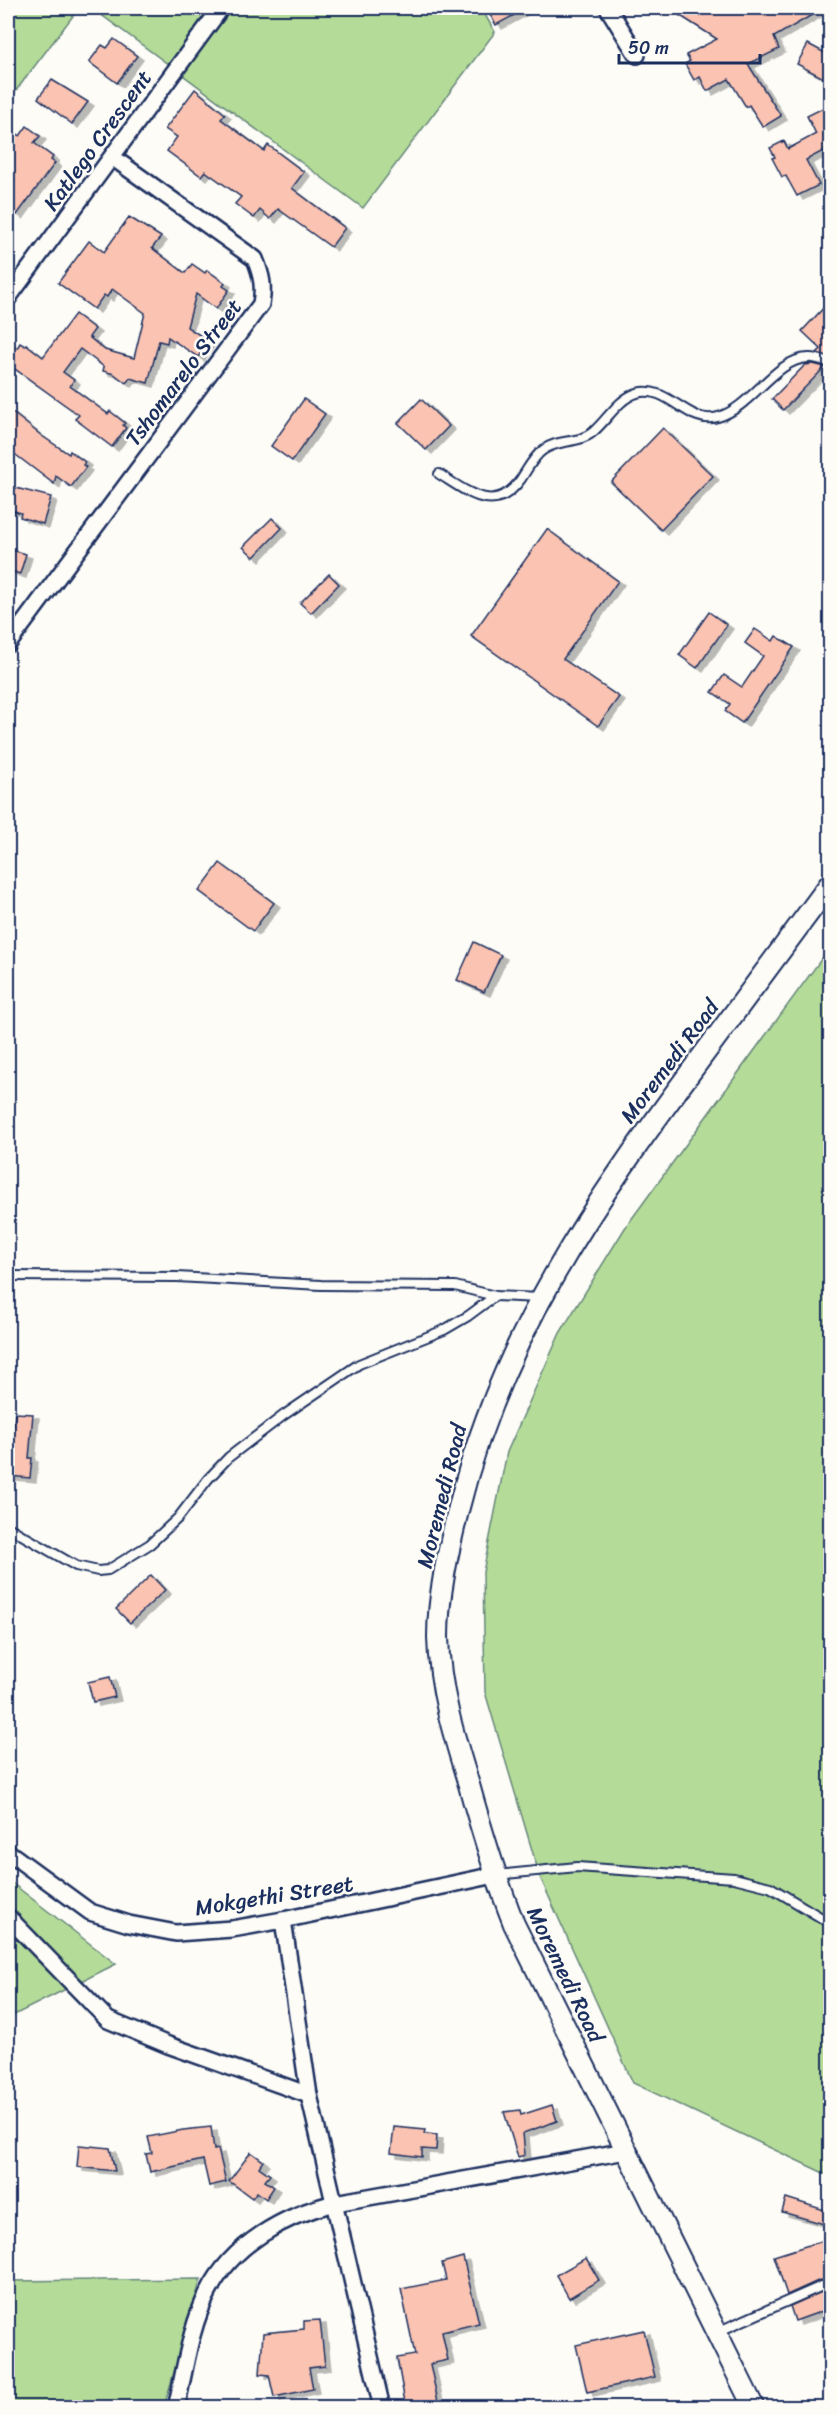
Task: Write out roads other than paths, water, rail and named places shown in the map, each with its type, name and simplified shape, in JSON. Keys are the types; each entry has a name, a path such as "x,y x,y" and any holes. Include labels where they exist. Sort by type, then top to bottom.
{"street":[{"name":"Katlego Crescent","path":"8,298 13,280 112,156 222,8"},
{"path":"608,8 637,55"},
{"name":"Tshomarelo Street","path":"8,644 261,304 264,287 255,260 112,156"},
{"name":"Moremedi Road","path":"754,2408 514,1924 495,1875 445,1700 439,1627 448,1551 481,1430 540,1299 577,1233 626,1160 831,884"},
{"name":"Mokgethi Street","path":"8,1852 90,1912 129,1924 176,1933 232,1929 283,1920 495,1875"},
{"path":"8,1917 108,2020 168,2045 309,2095"},
{"path":"283,1920 309,2095 382,2408"},
{"path":"176,2408 199,2313 208,2292 221,2272 251,2242 275,2226 307,2210 335,2203 626,2151"}],"lane":[{"path":"439,474 477,498 497,498 513,490 541,451 552,445 574,441 592,433 620,403 638,392 660,394 699,417 717,418 738,407 788,364 808,358 831,363"},
{"path":"8,1276 177,1277 321,1285 455,1286 495,1296 540,1299"},
{"path":"8,1527 76,1566 98,1571 108,1570 150,1544 178,1518 208,1479 229,1457 293,1409 358,1364 444,1330 495,1296"},
{"path":"495,1875 577,1867 734,1878 770,1887 831,1923"},
{"path":"717,2332 822,2286"}]}
